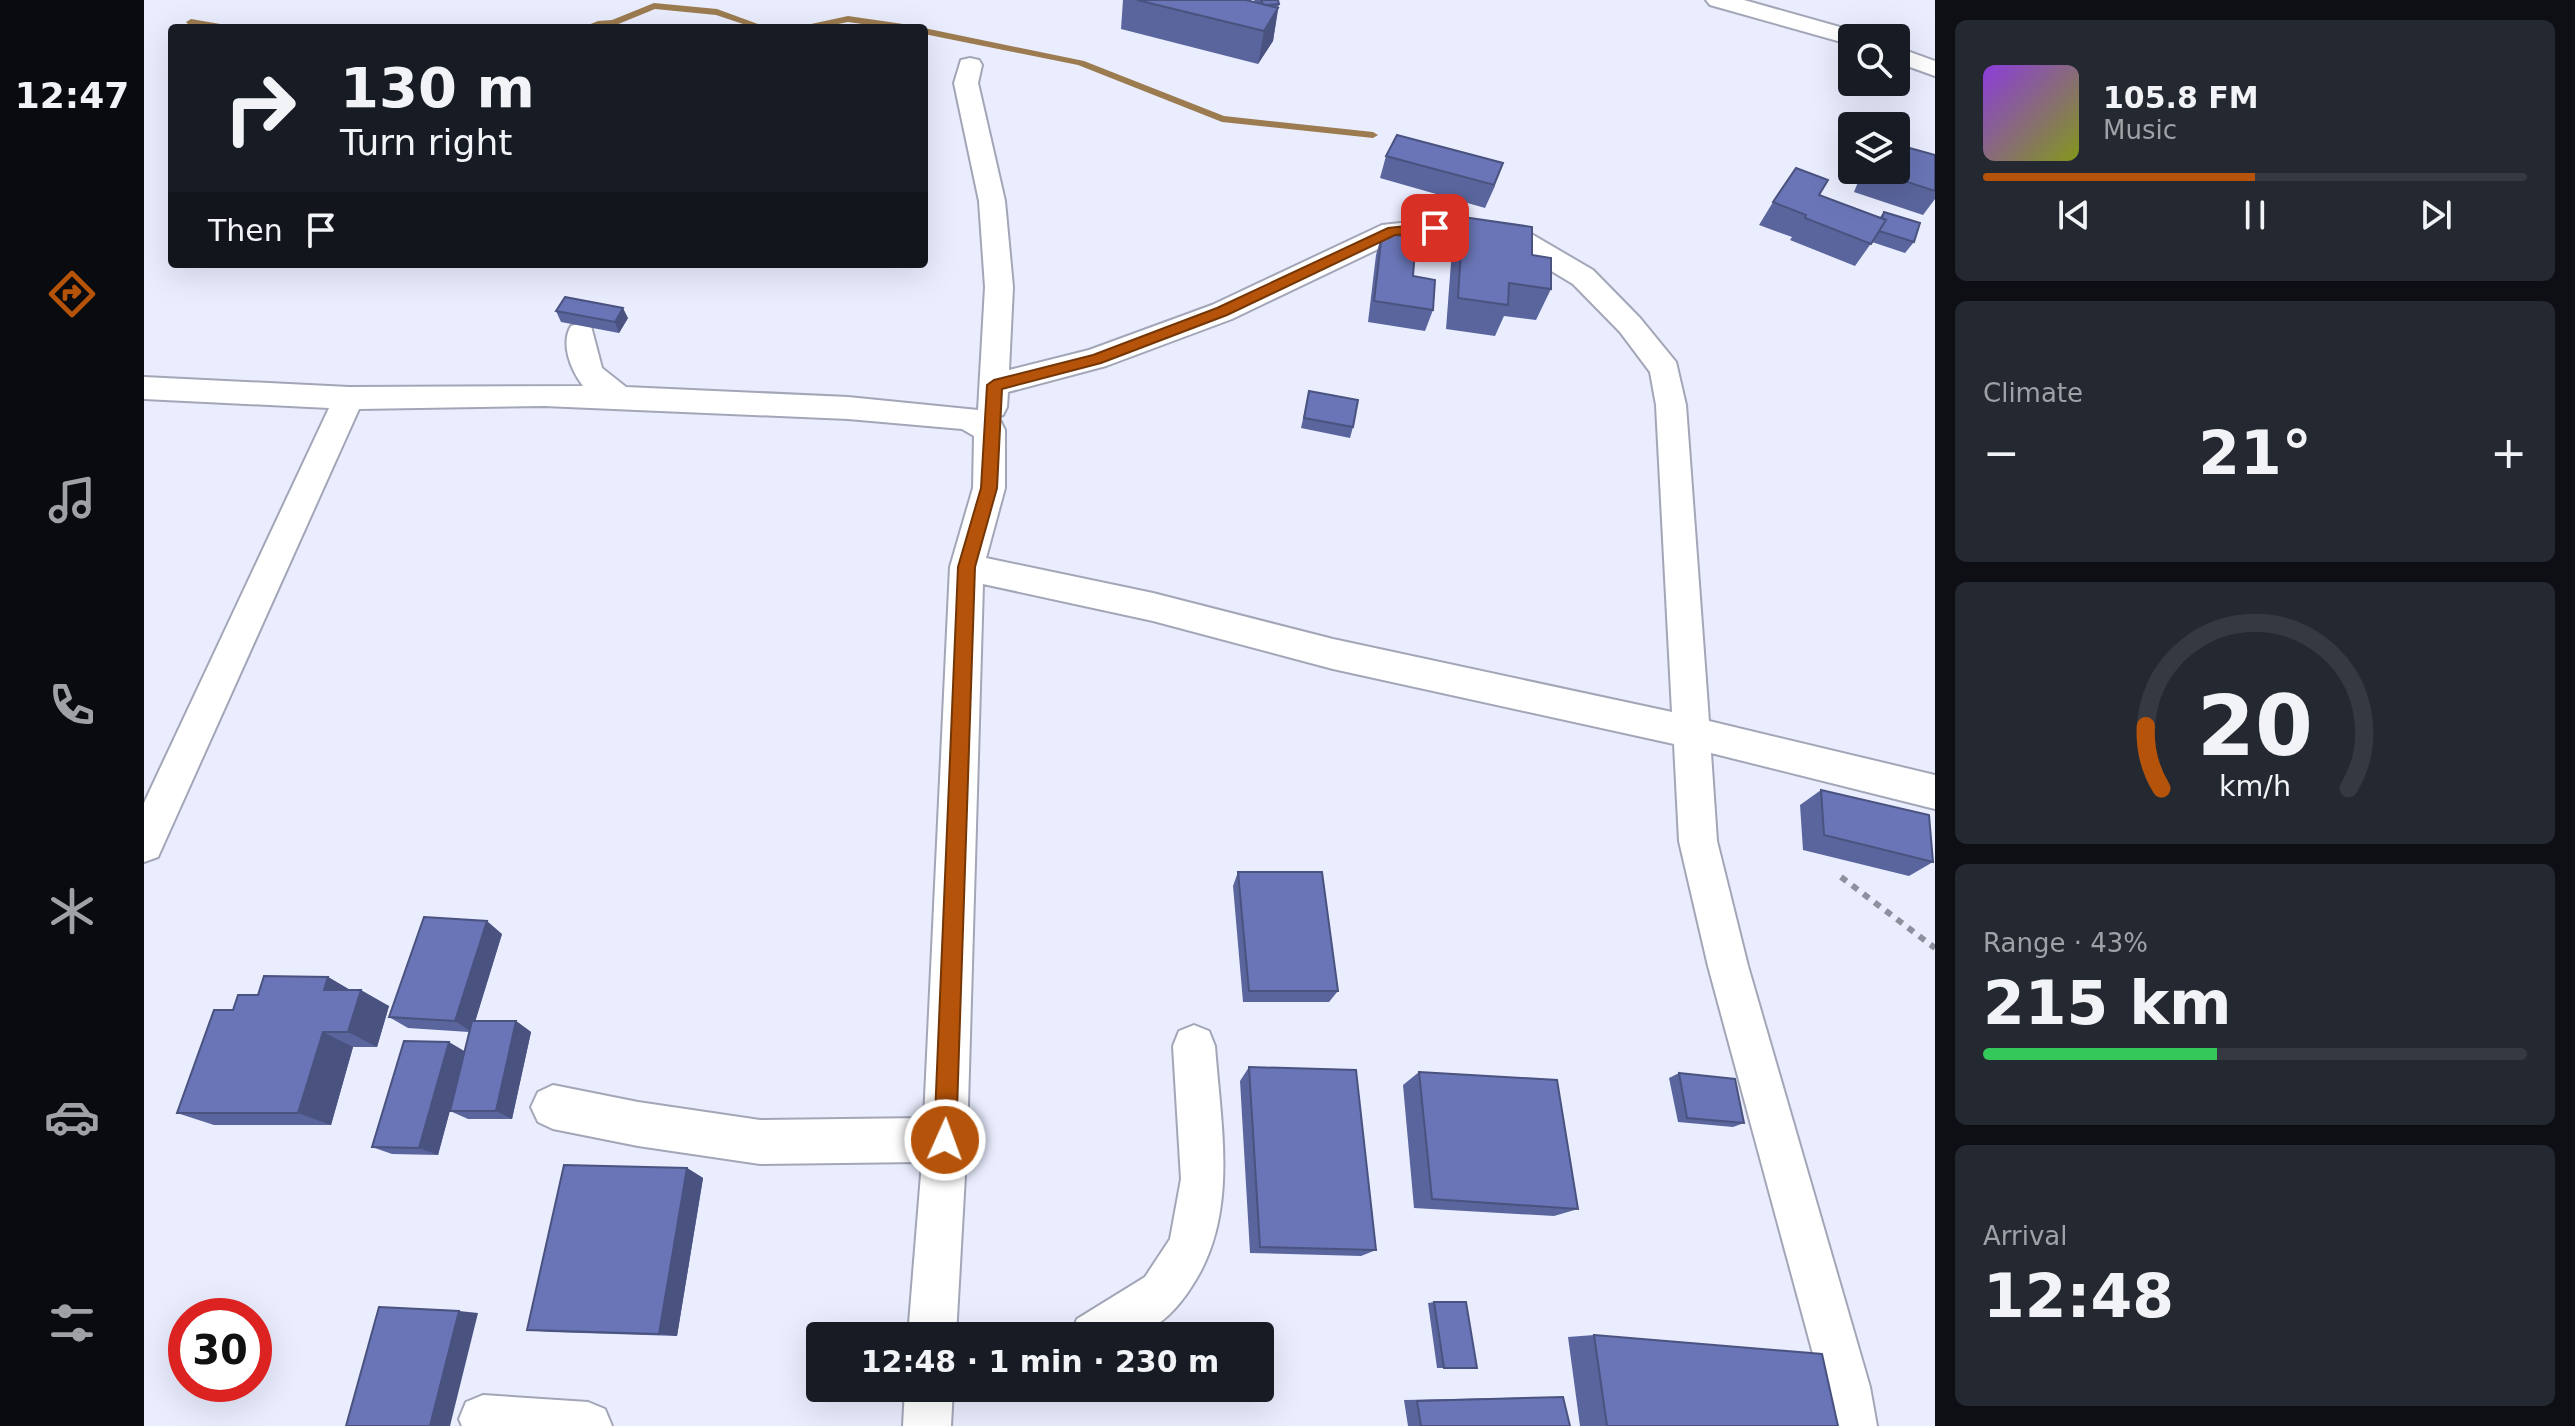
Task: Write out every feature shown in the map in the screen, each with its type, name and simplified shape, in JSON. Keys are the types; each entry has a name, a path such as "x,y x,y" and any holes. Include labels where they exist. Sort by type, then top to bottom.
{"street":[{"path":"1718,0 1838,34"},
{"path":"1910,59 1935,69"},
{"path":"933,1322 945,1140 967,567 989,488 998,273 992,201 966,83 970,65"},
{"path":"994,385 1096,359 1222,312 1392,231 1456,226 1518,238 1583,277 1630,325 1665,370 1671,405 1698,841 1728,966 1846,1387 1853,1426"},
{"path":"581,333 584,365 593,378 620,398"},
{"path":"144,388 349,398 544,395 620,398 939,415 968,418 990,430"},
{"path":"144,844 349,398"},
{"path":"967,567 1138,603 1333,654 1689,732 1935,792"},
{"path":"1116,1322 1161,1293 1191,1248 1203,1179 1194,1046"},
{"path":"553,1107 638,1124 760,1142 945,1140"},
{"path":"483,1419 588,1426"}],"path":[{"path":"1841,877 1935,948"}],"building":[{"path":"1137,0 1246,0 1278,8 1264,31"},
{"path":"1261,0 1278,0 1279,4 1266,5"},
{"path":"1397,135 1503,163 1494,185 1386,156"},
{"path":"1910,148 1935,155 1935,191 1910,183"},
{"path":"1796,168 1828,180 1819,195 1886,220 1871,244 1773,202"},
{"path":"1884,212 1920,223 1914,242 1879,231 1886,220 1882,218"},
{"path":"1463,217 1532,227 1532,255 1551,258 1551,289 1509,283 1508,305 1458,298"},
{"path":"1382,233 1416,238 1413,276 1435,280 1433,310 1374,301"},
{"path":"565,297 623,308 615,322 556,311"},
{"path":"1309,391 1358,400 1353,427 1304,418"},
{"path":"1821,790 1929,815 1933,862 1824,835"},
{"path":"1238,872 1322,872 1338,991 1249,991"},
{"path":"424,917 487,921 455,1021 389,1017"},
{"path":"264,976 328,977 324,990 361,990 348,1032 323,1032 298,1113 177,1113 214,1010 233,1010 238,995 258,995"},
{"path":"472,1021 516,1021 496,1111 450,1111"},
{"path":"404,1041 449,1042 419,1148 372,1147"},
{"path":"1249,1067 1356,1070 1376,1250 1260,1247"},
{"path":"1419,1072 1557,1080 1578,1209 1432,1199"},
{"path":"1679,1073 1735,1079 1744,1123 1687,1118"},
{"path":"564,1165 687,1168 659,1334 527,1330"},
{"path":"1434,1302 1466,1302 1477,1368 1444,1368"},
{"path":"379,1307 459,1311 430,1426 346,1426"},
{"path":"1594,1335 1822,1354 1838,1426 1607,1426"},
{"path":"1563,1397 1570,1426 1421,1426 1417,1401"}],"waterway":[{"path":"598,24 613,23 654,6 717,12 752,24"},
{"path":"825,24 848,19 882,24"},
{"path":"191,22 203,24"},
{"path":"928,32 1081,63 1222,119 1373,135"}],"route":[{"path":"945,1140 967,567 989,488 994,385 1096,359 1222,312 1392,231 1435,228"}]}
